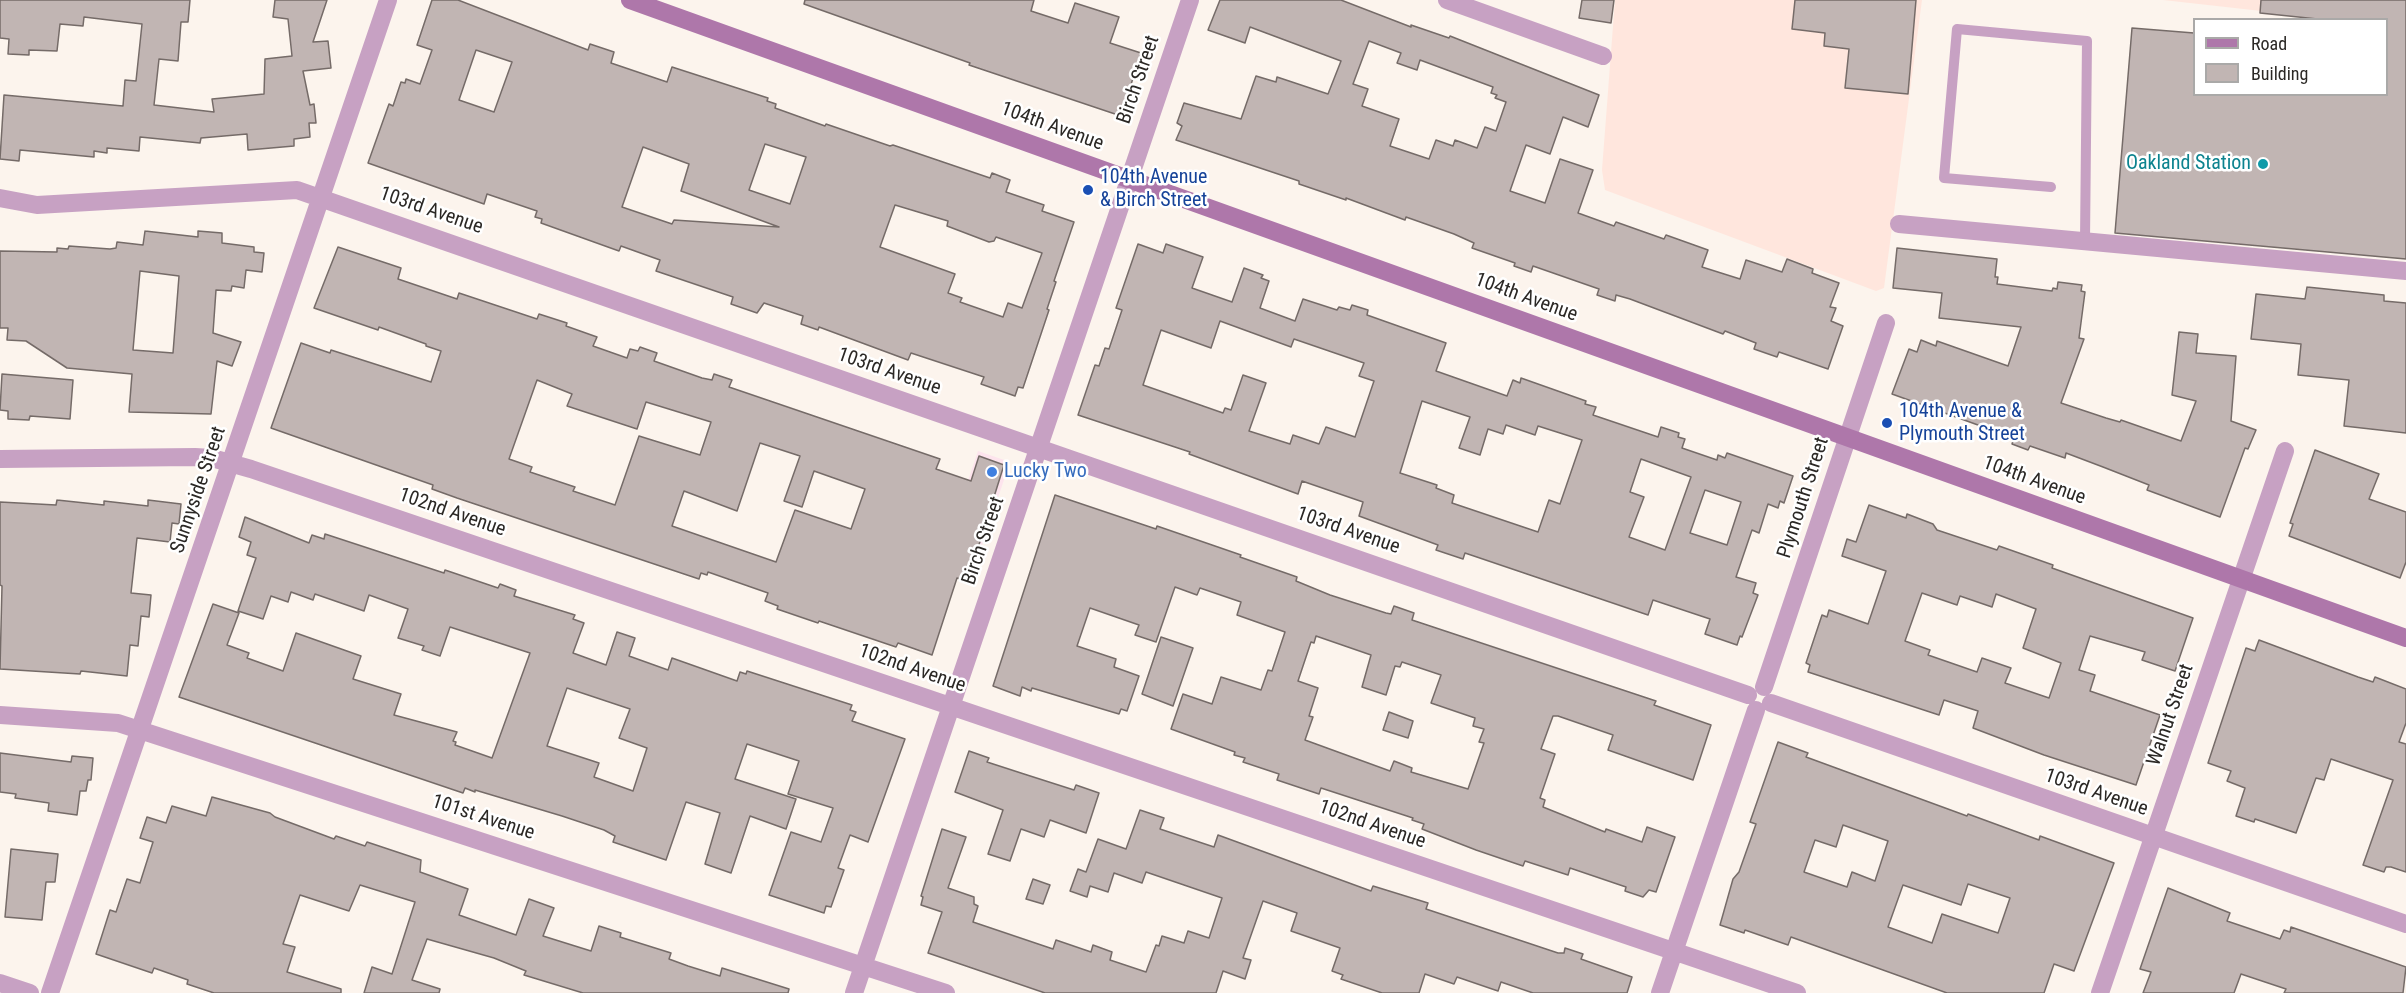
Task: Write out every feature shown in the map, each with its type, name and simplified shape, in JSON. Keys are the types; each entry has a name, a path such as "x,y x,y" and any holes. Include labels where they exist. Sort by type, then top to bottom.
{"street":[{"name":"Sunnyside Street","path":"50,993 232,464 388,0"},
{"name":"104th Avenue","path":"630,0 2406,638"},
{"name":"Birch Street","path":"854,993 1190,0"},
{"path":"1447,0 1479,6 1603,56"},
{"name":"103rd Avenue","path":"0,198 37,205 297,190 2406,924"},
{"path":"1899,224 2396,266"},
{"name":"Plymouth Street","path":"1660,993 1886,323"},
{"name":"Walnut Street","path":"2100,993 2285,451"},
{"name":"102nd Avenue","path":"0,459 195,457 232,464 1797,993"},
{"name":"101st Avenue","path":"0,715 118,723 946,993"},
{"path":"0,983 30,993"}],"lane":[{"path":"2051,187 1944,178 1957,28 2087,40 2085,241"}],"shaded area":[{"path":"1615,0 1922,0 1884,288 1876,291 1605,190 1602,170"},
{"path":"2163,0 2406,0 2388,18 2324,18"},
{"path":"978,451 1010,462 974,569 942,558"}],"building":[{"path":"0,0 190,0 188,22 181,22 178,61 159,59 154,105 214,112 212,99 264,94 265,59 292,56 288,19 273,17 275,0 327,0 313,42 328,41 331,68 303,71 310,105 314,104 316,123 309,123 310,137 294,139 294,146 248,150 247,134 201,138 200,143 140,137 139,151 107,148 107,153 94,151 94,157 20,150 19,161 0,159 4,95 123,106 125,80 136,81 142,24 84,17 83,26 60,24 57,51 29,50 29,55 8,54 9,39 0,38"},
{"path":"432,0 458,0 588,50 590,44 614,52 611,63 667,82 672,67 768,98 767,101 776,104 775,108 825,126 826,124 890,146 893,145 990,178 992,173 1010,180 1006,192 1044,205 1042,211 1074,222 1054,281 1056,282 1047,309 1049,310 1023,388 1018,387 1015,396 981,384 984,377 911,353 908,360 819,327 818,330 801,324 803,316 764,303 757,313 731,304 733,297 656,271 660,260 621,246 619,251 541,223 542,219 535,217 537,211 487,194 484,204 368,163 389,104 393,106 401,82 405,83 406,79 420,84 432,50 417,45","holes":["476,50 512,62 494,112 459,100","765,144 806,157 790,204 749,190","643,147 689,164 681,191 779,227 674,220 672,224 622,207","895,205 948,221 947,226 989,242 994,241 996,237 1042,253 1022,308 1008,303 1003,317 960,302 962,298 948,293 955,274 880,247"]},
{"path":"805,0 1034,0 1031,11 1068,23 1075,3 1119,17 1110,43 1141,53 1121,116 969,65 970,63 804,4"},
{"path":"1220,0 1341,0 1411,27 1411,25 1449,38 1450,36 1599,95 1588,127 1563,117 1550,154 1526,145 1510,191 1545,203 1560,159 1593,170 1578,213 1614,226 1616,222 1664,239 1666,235 1708,250 1702,267 1740,279 1746,260 1782,272 1787,259 1813,269 1812,273 1839,283 1830,307 1836,308 1831,321 1843,326 1828,369 1779,352 1777,357 1754,349 1756,343 1725,331 1723,334 1630,299 1616,295 1615,301 1597,295 1599,289 1533,266 1531,272 1514,266 1515,263 1472,248 1474,243 1454,234 1406,217 1405,220 1346,198 1346,200 1299,184 1299,181 1176,140 1182,126 1177,123 1184,103 1241,119 1256,76 1276,82 1277,77 1328,94 1341,61 1250,27 1245,43 1208,30","holes":["1369,41 1401,53 1397,63 1417,70 1420,60 1493,87 1491,93 1497,95 1495,98 1506,102 1496,131 1485,127 1477,148 1455,140 1453,146 1436,140 1429,159 1390,146 1399,119 1362,106 1368,89 1353,84"]},
{"path":"1582,0 1614,0 1611,23 1579,18"},
{"path":"1795,0 1916,0 1908,94 1845,88 1849,49 1824,46 1825,33 1792,29"},
{"name":"Oakland Station","path":"2261,0 2406,0 2406,259 2115,233 2132,28 2193,33 2193,96 2388,96 2388,18 2308,18 2260,13"},
{"path":"145,231 198,237 198,231 222,233 222,243 254,247 254,252 264,253 262,272 246,270 244,288 232,286 231,291 216,290 213,333 241,342 232,366 217,361 211,414 129,412 132,374 67,368 26,341 7,340 8,328 0,328 0,251 57,252 57,248 68,249 69,246 110,249 116,248 117,242 143,245","holes":["140,271 179,276 173,353 133,350"]},
{"path":"1138,244 1163,253 1166,244 1203,257 1192,288 1232,302 1244,268 1263,275 1261,278 1269,281 1260,308 1295,321 1303,299 1337,310 1339,307 1350,310 1352,305 1368,310 1367,315 1446,343 1436,371 1507,396 1513,380 1520,383 1521,378 1586,401 1585,404 1596,407 1593,415 1658,437 1661,427 1679,433 1678,437 1685,439 1682,448 1717,460 1718,455 1725,458 1727,453 1793,476 1784,503 1780,501 1778,508 1768,504 1759,533 1752,530 1736,577 1756,583 1753,593 1758,595 1742,637 1740,636 1737,645 1705,634 1710,619 1653,600 1648,615 1465,553 1463,559 1436,550 1438,545 1359,516 1363,502 1302,481 1298,494 1189,454 1190,452 1078,415 1095,365 1099,366 1105,348 1109,349 1122,310 1116,308","holes":["1220,321 1291,347 1294,339 1364,363 1359,376 1374,381 1355,437 1326,427 1319,444 1293,435 1290,444 1249,431 1266,383 1243,375 1231,410 1225,408 1223,413 1143,385 1161,330 1211,348","1422,401 1470,417 1459,448 1480,455 1488,429 1503,434 1506,425 1535,435 1538,426 1582,440 1560,504 1549,500 1538,532 1452,503 1454,495 1436,488 1437,485 1400,473","1641,459 1691,477 1665,550 1629,537 1644,497 1630,492","1705,490 1741,502 1727,545 1690,533"]},
{"path":"338,247 401,268 398,279 457,299 459,293 537,319 539,314 567,323 566,326 597,337 593,346 627,358 630,349 638,351 640,347 657,353 654,361 702,378 712,380 714,374 732,380 729,387 940,459 936,469 971,481 979,456 1004,465 972,567 966,581 957,578 932,655 898,643 896,647 777,609 778,606 765,601 768,593 708,572 707,575 701,573 699,579 457,498 432,489 433,485 271,428 301,343 330,353 331,350 431,382 441,351 379,327 378,330 314,308","holes":["537,380 572,394 567,406 637,429 646,402 711,422 700,455 639,436 615,505 573,491 575,487 530,472 532,467 509,459","760,443 800,456 784,501 802,507 814,471 865,489 851,529 795,510 776,562 672,526 684,491 737,511"]},
{"path":"1897,248 1997,259 1995,277 1998,277 1997,284 2052,291 2053,288 2057,289 2058,282 2082,285 2081,291 2085,292 2079,338 2084,339 2061,403 2106,418 2120,422 2121,420 2181,441 2196,401 2172,395 2179,332 2198,334 2196,353 2236,356 2231,421 2256,430 2248,449 2245,448 2220,517 2147,490 2149,485 2066,453 2065,458 2030,446 2028,450 2012,444 2014,438 1892,394 1909,349 1917,352 1921,340 1936,346 1937,341 2008,366 2021,327 1939,318 1942,293 1893,288"},
{"path":"2307,287 2384,295 2384,301 2406,303 2406,433 2344,426 2349,380 2298,375 2301,344 2251,339 2256,294 2305,299"},
{"path":"2,374 73,380 70,419 30,416 29,420 8,419 8,411 0,410"},
{"path":"2315,450 2379,474 2369,499 2406,512 2406,562 2400,578 2289,536 2293,524 2290,523"},
{"path":"1055,495 1156,529 1157,526 1241,555 1240,557 1297,577 1296,581 1330,595 1386,613 1391,614 1394,606 1414,613 1412,620 1656,701 1654,705 1711,725 1693,780 1608,750 1613,735 1553,716 1541,749 1555,754 1540,798 1545,800 1543,807 1605,832 1606,829 1642,842 1647,827 1675,837 1656,892 1649,890 1643,897 1625,891 1626,887 1570,868 1568,875 1525,861 1523,866 1422,829 1424,824 1412,820 1413,818 1321,788 1319,794 1277,780 1279,774 1243,762 1245,758 1234,755 1235,752 1171,729 1183,694 1212,704 1221,677 1261,690 1268,670 1272,671 1285,632 1237,615 1241,602 1200,588 1197,595 1175,587 1156,642 1135,635 1139,625 1090,608 1077,646 1116,659 1114,667 1139,676 1127,711 1121,709 1119,714 1032,688 1031,691 1022,687 1020,696 993,686","holes":["1316,636 1371,655 1362,687 1386,695 1395,666 1400,667 1402,662 1441,675 1431,703 1475,718 1473,726 1484,729 1479,742 1484,743 1468,789 1411,772 1412,768 1394,761 1390,771 1305,740 1313,717 1309,716 1318,688 1298,681 1311,642 1314,643"]},
{"path":"57,500 104,505 104,501 148,506 148,500 181,504 179,524 172,523 170,542 137,538 131,593 151,595 149,617 141,616 138,646 130,645 127,676 81,671 80,674 0,669 2,586 0,585 0,502 56,505"},
{"path":"1869,505 1906,518 1907,514 1933,524 1937,530 1997,550 1999,546 2053,565 2052,568 2193,618 2175,671 2142,660 2145,652 2090,636 2079,670 2095,675 2090,691 2160,715 2136,785 2044,755 1973,728 1978,711 1944,700 1939,715 1808,672 1810,665 1806,663 1822,615 1827,617 1829,610 1868,624 1886,571 1842,556 1847,539 1856,542","holes":["1922,593 1957,605 1960,596 1992,607 1996,594 2036,609 2023,648 2061,663 2049,698 2005,683 2011,668 1982,658 1977,672 1928,655 1930,650 1905,641"]},
{"path":"245,517 309,543 312,535 324,539 325,534 444,573 445,570 498,588 500,584 516,590 514,596 575,615 573,619 584,623 573,653 606,665 617,632 635,638 629,656 668,670 672,658 737,681 740,672 746,674 747,671 852,705 850,710 856,712 852,721 905,739 868,842 850,835 838,868 844,870 831,907 826,906 824,913 769,895 791,832 821,842 833,808 788,794 799,761 747,744 735,779 796,799 786,829 750,816 731,873 705,864 720,813 686,802 666,860 613,842 615,836 604,830 475,790 475,792 465,788 463,793 179,697 213,604 239,613 227,645 249,653 247,658 283,671 296,633 361,656 353,679 401,694 394,715 457,732 453,741 456,742 455,745 492,758 530,653 450,627 440,656 422,650 424,646 398,638 408,609 369,595 364,611 315,594 313,600 291,592 288,602 271,596 263,619 238,611 256,558 247,555 251,542 239,537","holes":["567,688 630,709 619,738 647,748 633,791 594,777 599,763 547,746"]},
{"path":"1161,637 1193,648 1173,706 1142,694"},
{"path":"2259,640 2373,682 2375,677 2406,689 2406,723 2399,742 2406,744 2406,872 2386,867 2384,872 2363,865 2393,780 2331,759 2324,780 2316,778 2296,833 2255,819 2254,822 2236,816 2245,788 2227,781 2231,771 2208,763 2246,648 2255,651"},
{"path":"1389,712 1413,721 1408,738 1383,730"},
{"path":"1778,742 1808,753 1806,757 1967,816 1968,814 2039,840 2040,836 2114,863 2074,971 2054,964 2044,993 1947,993 1791,937 1788,945 1745,930 1744,933 1720,925 1733,879 1739,872 1756,824 1750,822","holes":["1843,825 1888,841 1875,881 1852,872 1847,887 1804,872 1815,840 1836,847","1968,884 2010,898 1998,933 1942,914 1932,943 1888,927 1903,885 1961,905"]},
{"path":"969,751 989,758 987,762 1024,774 1074,790 1076,785 1099,793 1086,833 1050,820 1044,837 1021,829 1010,861 988,854 1003,810 955,792"},
{"path":"0,753 71,762 72,756 93,758 91,780 88,780 86,791 80,791 77,815 48,811 49,803 15,798 16,794 0,792"},
{"path":"212,797 270,813 275,817 334,839 336,836 365,846 367,842 421,860 420,872 468,889 459,915 516,935 529,899 554,908 543,936 591,951 599,926 621,933 620,937 671,953 669,959 688,966 720,976 722,968 789,989 788,993 583,993 524,975 526,971 494,958 427,939 412,980 440,989 439,993 364,993 372,967 392,974 415,902 360,885 349,911 300,895 283,944 295,947 287,972 341,989 341,993 214,993 187,984 188,980 154,968 152,973 96,954 110,910 116,912 127,879 140,883 153,842 140,838 147,817 166,823 172,806 206,816"},
{"path":"1140,810 1164,818 1160,829 1214,847 1218,835 1371,891 1373,886 1428,903 1426,909 1558,953 1564,953 1565,948 1583,954 1581,959 1632,977 1627,993 1533,993 1501,982 1498,991 1457,977 1454,984 1425,974 1419,993 1382,993 1341,979 1343,975 1332,971 1340,948 1291,931 1297,913 1263,901 1243,958 1251,960 1245,979 1223,971 1216,993 1045,993 928,953 942,912 921,905 923,897 921,896 942,829 966,837 948,888 974,897 974,904 978,906 973,922 1053,949 1056,940 1091,952 1093,945 1112,952 1110,960 1146,972 1156,945 1159,946 1162,936 1184,943 1188,931 1209,938 1222,898 1146,872 1142,883 1114,873 1108,892 1090,886 1087,897 1070,891 1078,869 1086,872 1098,839 1126,849"},
{"path":"11,849 58,854 55,882 46,882 42,920 5,917"},
{"path":"1033,879 1050,885 1043,904 1026,899"},
{"path":"2168,888 2230,913 2227,921 2280,939 2284,930 2290,932 2291,927 2406,967 2403,993 2284,993 2286,989 2241,974 2234,993 2143,993 2151,972 2140,969"}],"place":[{"name":"Oakland Station","path":"2263,164"},
{"name":"104th Avenue & Birch Street","path":"1088,190"},
{"name":"104th Avenue & Plymouth Street","path":"1887,423"},
{"name":"Lucky Two","path":"992,472"}]}
